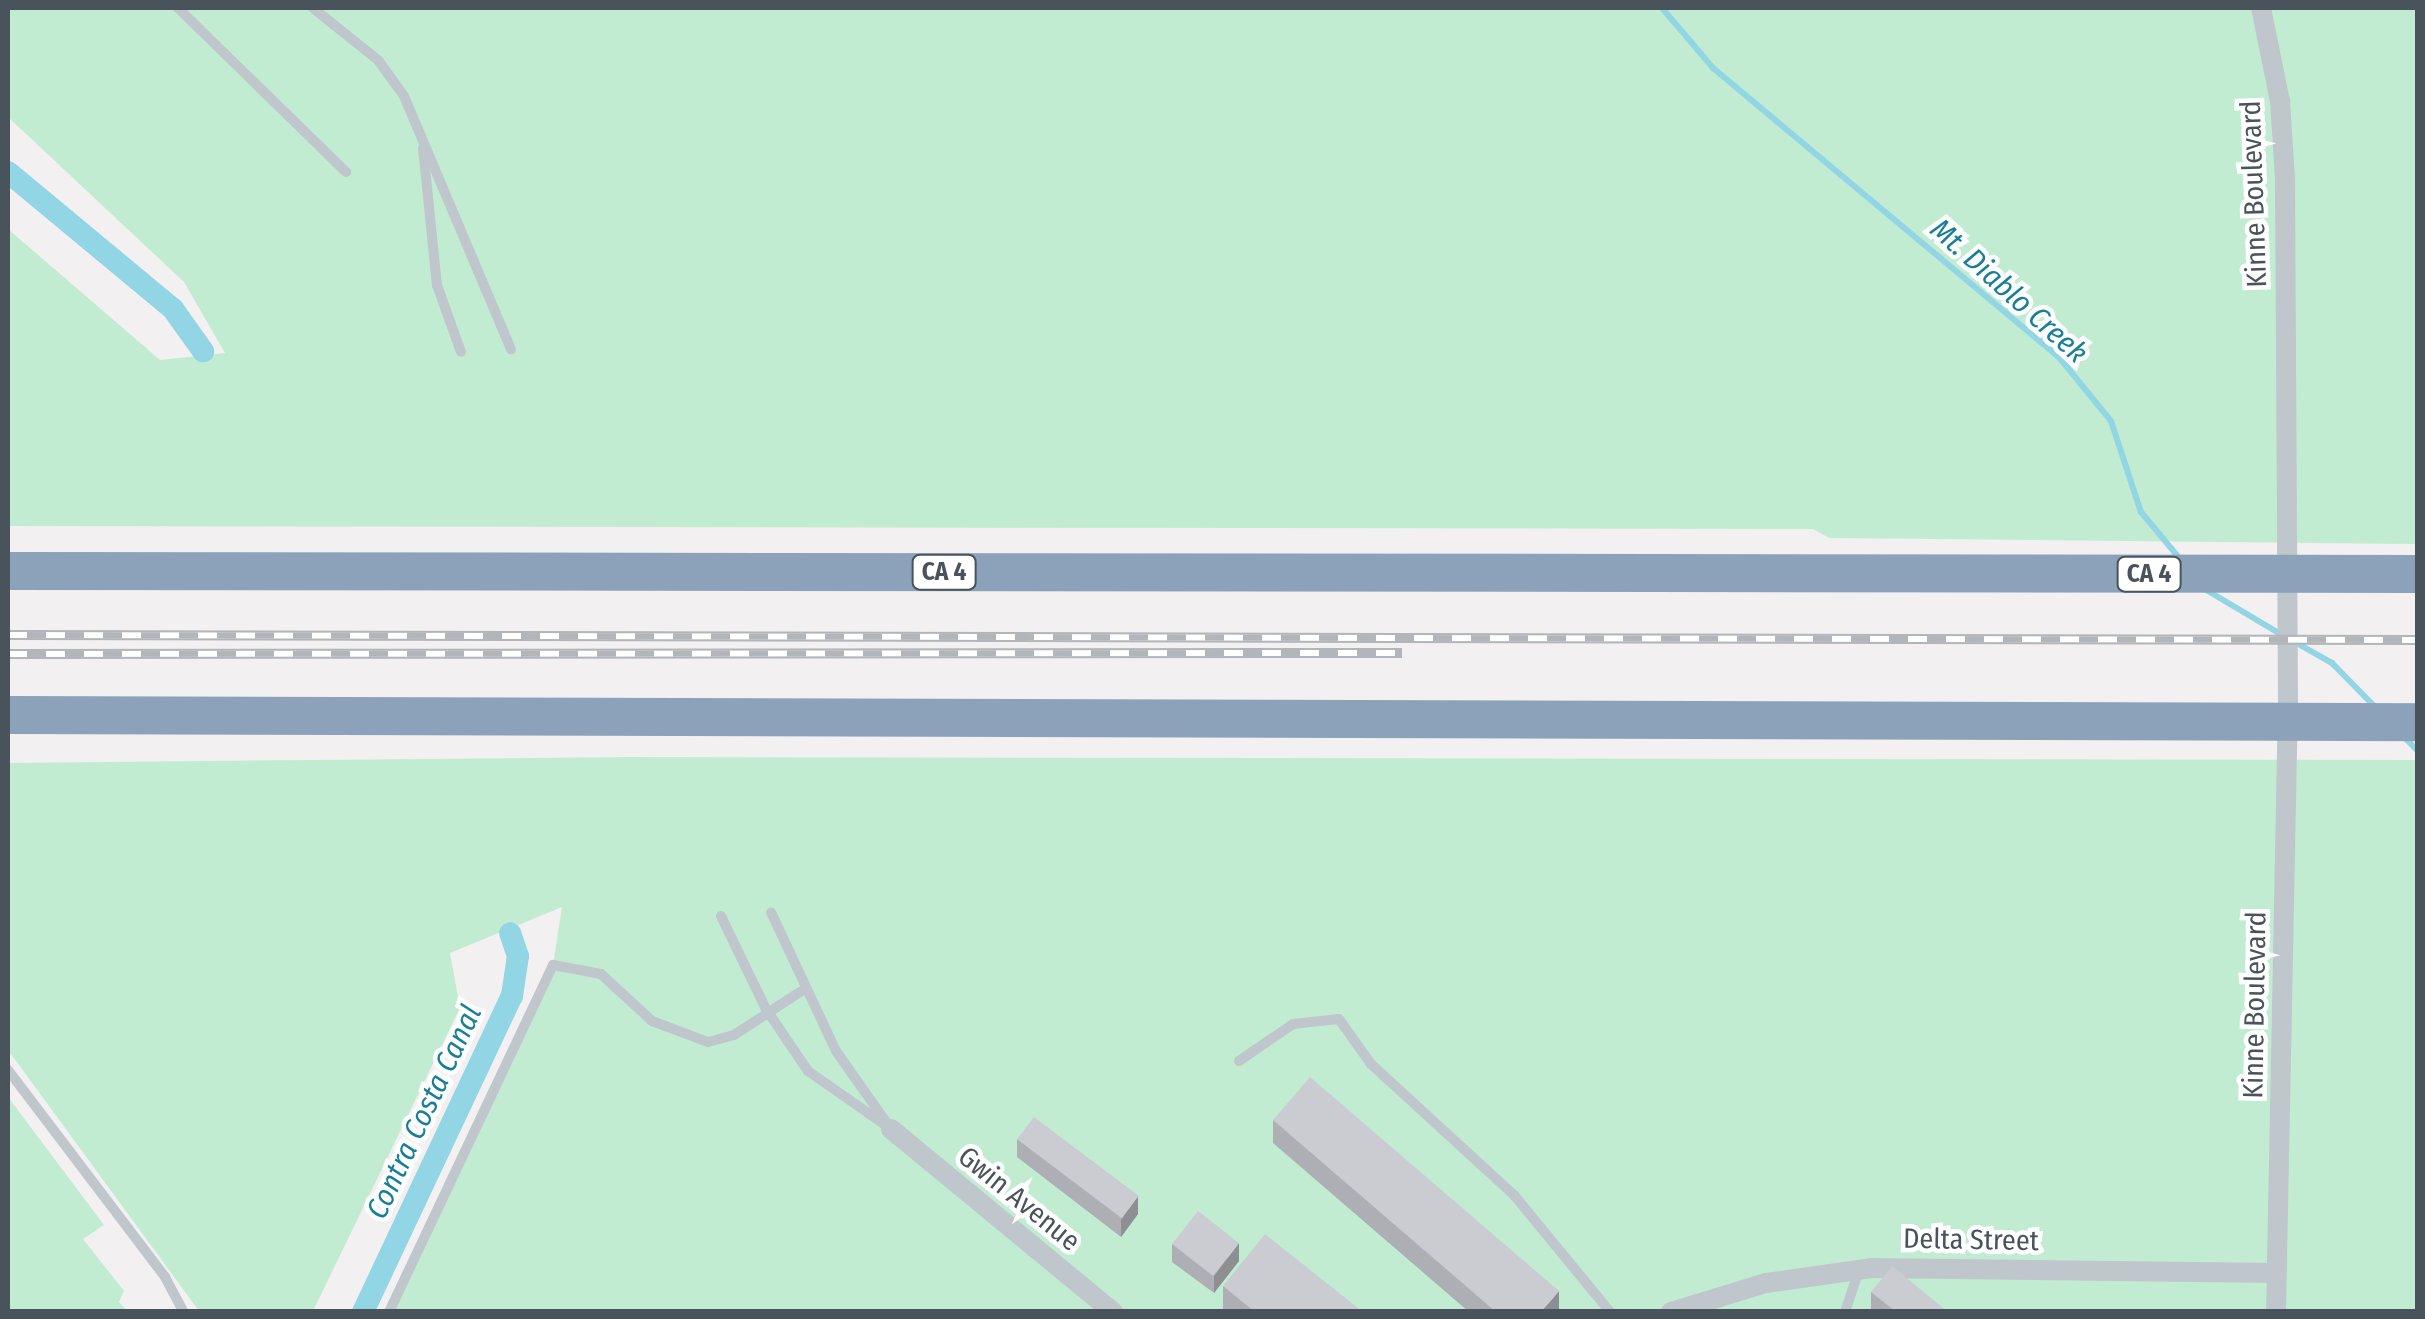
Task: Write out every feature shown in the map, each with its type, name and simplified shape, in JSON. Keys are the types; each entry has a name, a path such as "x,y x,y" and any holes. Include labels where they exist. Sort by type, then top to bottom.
{"highway":[{"name":"CA 4","path":"8,571 2418,574"},
{"path":"8,715 2418,722"}],"street":[{"name":"Kinne Boulevard","path":"2261,8 2280,101 2286,179 2288,700 2276,1312"},
{"name":"Gwin Avenue","path":"891,1129 1113,1312"},
{"name":"Delta Street","path":"1671,1312 1750,1287 1859,1269 2276,1273"}],"lane":[{"path":"178,8 346,172"},
{"path":"313,8 378,60 421,132 511,349"},
{"path":"421,132 437,284 461,352"},
{"path":"771,912 836,1051 891,1129"},
{"path":"721,916 766,1009 808,1071 891,1129"},
{"path":"388,1312 553,965 601,974 652,1022 691,1040 734,1035 766,1009 806,988"},
{"path":"1239,1061 1294,1024 1339,1020 1371,1064 1514,1195 1610,1312"},
{"path":"8,1070 165,1277 184,1312"},
{"path":"1845,1312 1855,1299 1859,1269"}],"green space":[{"path":"8,8 2417,8 2417,544 1829,538 1813,529 8,526 8,229 160,360 225,353 184,282 8,117"},
{"path":"626,757 2417,760 2417,1311 389,1311 553,965 562,907 450,953 460,1008 313,1311 199,1311 8,1050 8,763"},
{"path":"8,1097 104,1225 83,1239 124,1291 119,1302 127,1311 8,1311"}],"building":[{"path":"1310,1077 1559,1291 1541,1312 1496,1312 1273,1120"},
{"path":"1034,1117 1139,1196 1122,1218 1017,1139"},
{"path":"1198,1211 1239,1243 1213,1276 1172,1244"},
{"path":"1265,1234 1363,1312 1255,1312 1223,1286"},
{"path":"1892,1266 1948,1312 1896,1312 1871,1292"}],"waterway":[{"name":"Mt. Diablo Creek","path":"1662,8 1713,68 2058,356 2111,421 2141,512 2180,559"},
{"name":"Contra Costa Canal","path":"8,172 173,309 203,351"},
{"name":"Mt. Diablo Creek","path":"2203,588 2282,635"},
{"name":"Mt. Diablo Creek","path":"2293,641 2332,663 2376,708"},
{"name":"Mt. Diablo Creek","path":"2402,735 2418,751"},
{"name":"Contra Costa Canal","path":"363,1312 512,996 518,956 510,933"}],"railway":[{"path":"8,635 2418,640"},
{"path":"8,654 1402,653"}]}
